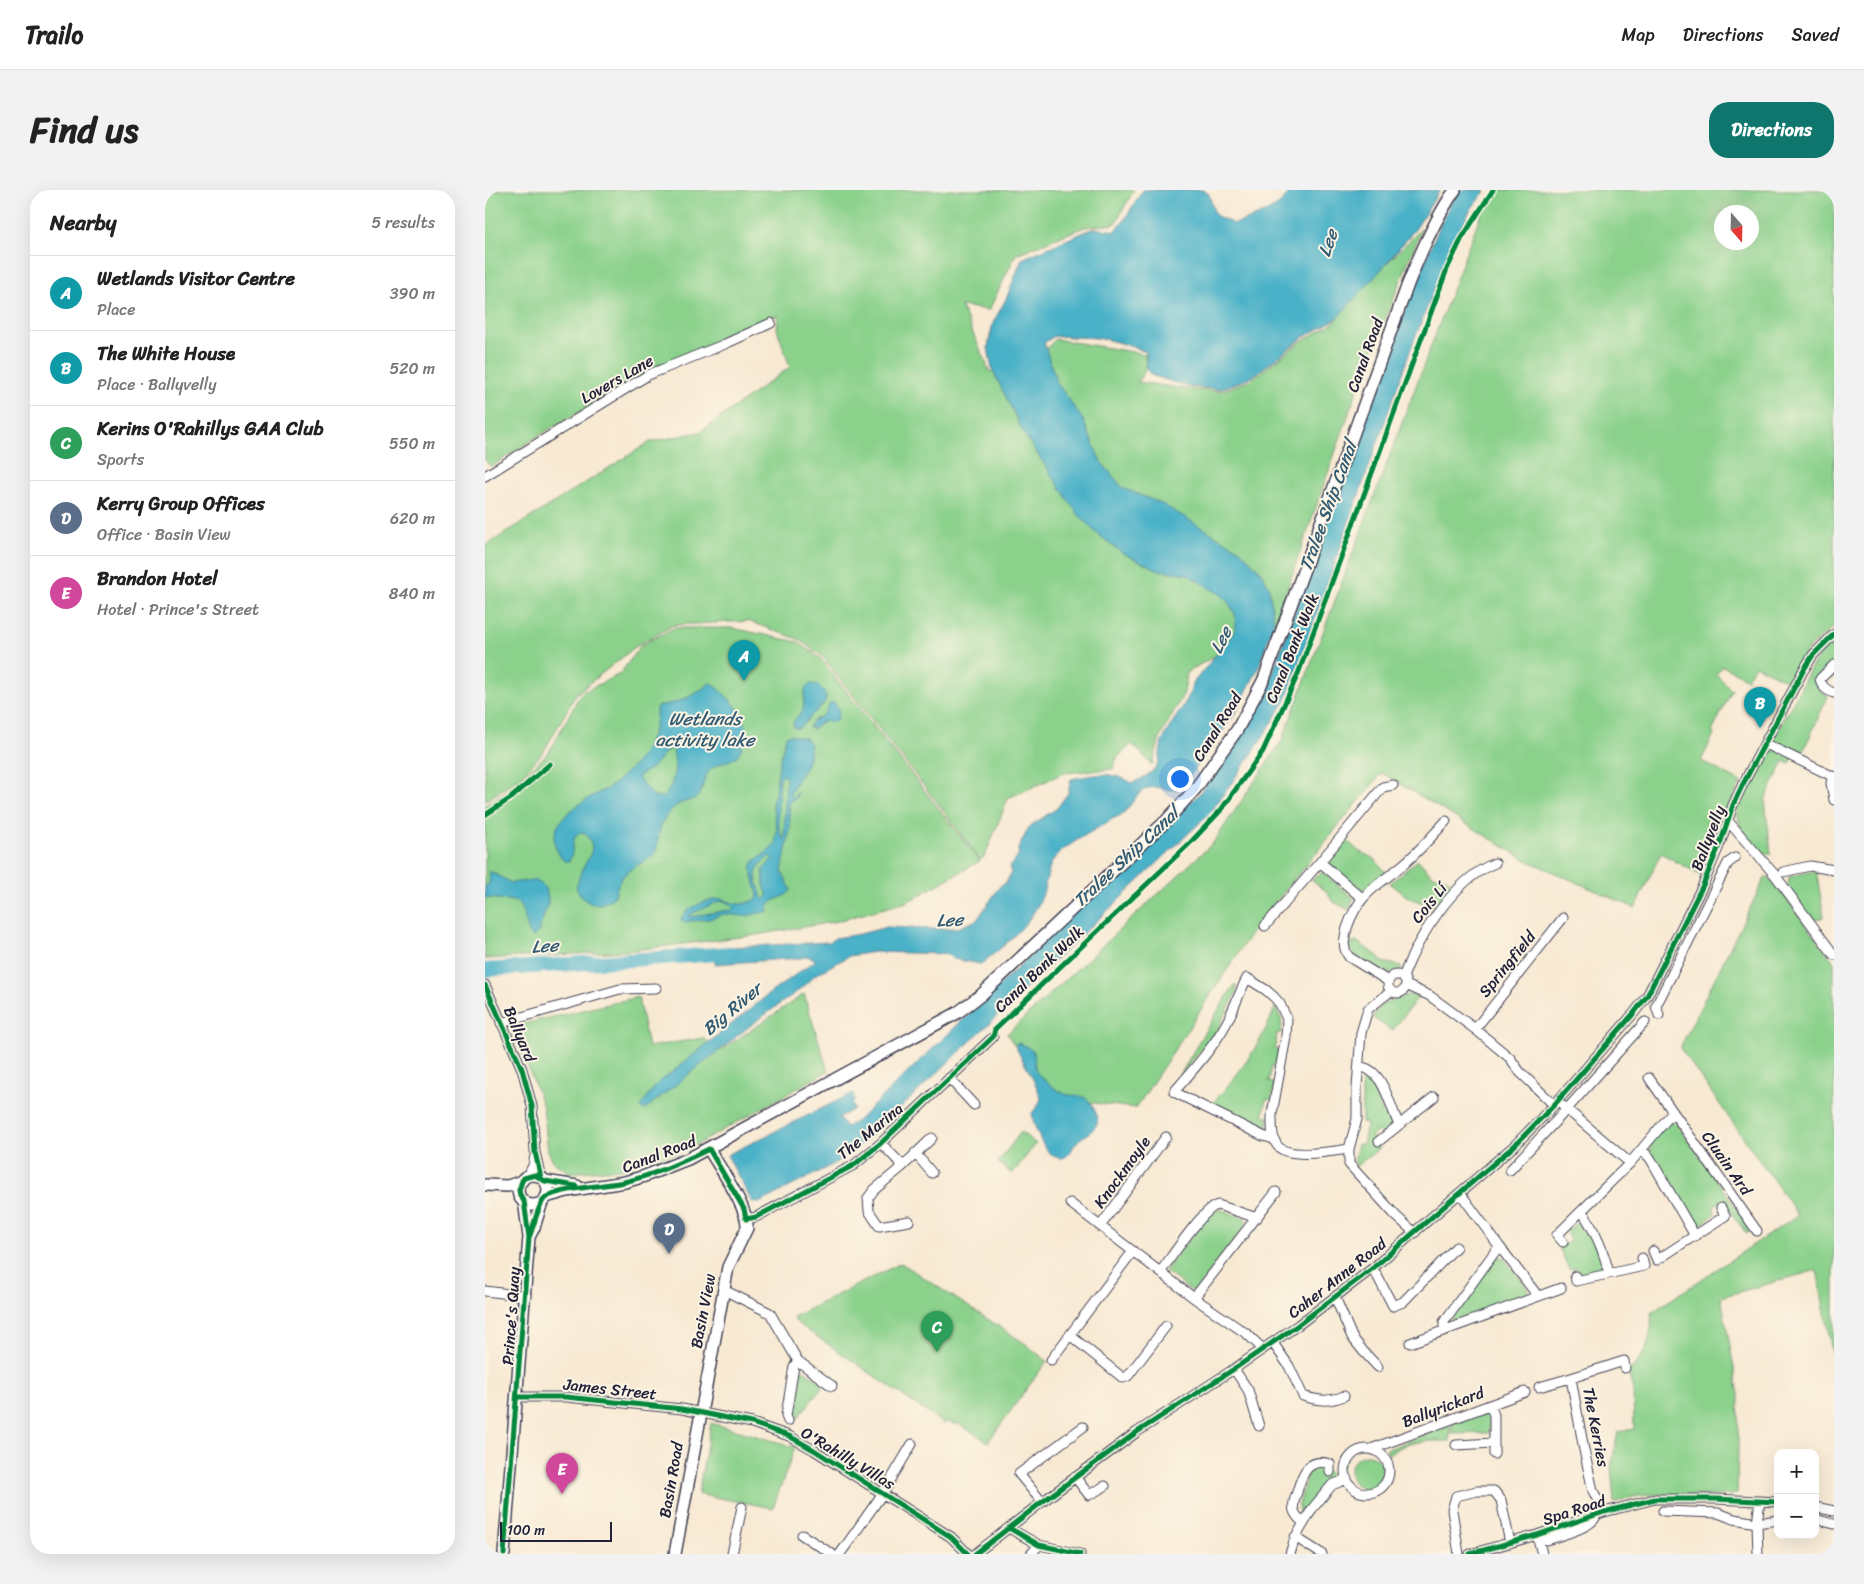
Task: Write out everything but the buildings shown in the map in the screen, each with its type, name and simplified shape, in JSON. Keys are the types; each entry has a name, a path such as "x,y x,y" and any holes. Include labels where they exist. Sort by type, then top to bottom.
{"main road":[{"name":"Canal Road","path":"589,1187 625,1182 645,1176 709,1148 936,1025 967,1006 1167,820 1196,788 1237,730 1264,679 1411,277 1427,239 1455,190"},
{"path":"709,1148 744,1210 746,1219"},
{"path":"485,1185 508,1186 535,1175 565,1185 589,1187"},
{"path":"522,1198 519,1190 524,1179"},
{"path":"543,1179 548,1188 544,1200"},
{"path":"485,1185 506,1189 532,1204 589,1187"},
{"name":"Prince's Quay","path":"504,1554 526,1296 529,1237 522,1198"},
{"name":"Prince's Quay","path":"529,1237 544,1200"},
{"name":"Basin View","path":"700,1412 728,1267 747,1228 746,1219"},
{"name":"Basin Road","path":"675,1554 700,1412"}],"street":[{"name":"Lovers Lane","path":"485,476 648,376 725,344 771,322"},
{"name":"Ballyvelly","path":"1641,1004 1703,885 1743,786 1803,671 1813,655 1834,634"},
{"path":"1834,665 1820,679 1825,689 1834,693"},
{"path":"1766,744 1833,777 1831,783 1834,800"},
{"path":"1265,926 1383,787 1393,785"},
{"path":"1728,820 1775,876 1834,955"},
{"path":"1388,981 1349,958 1345,952 1343,942 1351,917 1362,898 1405,863 1446,821"},
{"path":"1721,841 1728,839 1743,840"},
{"path":"1659,1015 1656,1006 1728,864 1735,858"},
{"path":"1320,862 1362,898"},
{"name":"Cois Lí","path":"1404,981 1417,944 1440,910 1473,876 1495,863"},
{"path":"1783,872 1810,866 1834,870"},
{"name":"Springfield","path":"1475,1029 1563,918"},
{"path":"1679,932 1691,938"},
{"path":"1391,992 1388,988 1388,981 1395,975 1430,996 1511,1058 1520,1072 1630,1163"},
{"path":"1274,1139 1263,1136 1175,1092 1213,1045 1226,1023 1247,978 1266,990 1274,998 1284,1011 1287,1019 1286,1037 1272,1114 1274,1139 1281,1150 1287,1152 1324,1153 1349,1149"},
{"path":"1404,981 1403,991 1400,993 1391,992 1368,1009 1361,1033 1357,1119 1349,1149 1349,1164 1353,1171 1415,1233"},
{"name":"Ballyard","path":"485,986 522,1069 532,1106 535,1152"},
{"path":"501,1023 620,989 657,988"},
{"name":"Caher Anne Road","path":"975,1554 1075,1477 1161,1416 1273,1343 1373,1268 1515,1146 1556,1103 1641,1004"},
{"path":"1510,1170 1645,1022"},
{"name":"The Marina","path":"746,1219 756,1216 854,1164 881,1143 993,1037"},
{"path":"1359,1067 1365,1067 1381,1080 1399,1125"},
{"path":"949,1078 974,1104"},
{"name":"Cluain Ard","path":"1649,1078 1757,1231"},
{"path":"1379,1141 1434,1097"},
{"path":"1563,1242 1557,1235 1630,1163 1673,1112"},
{"name":"Knockmoyle","path":"1101,1225 1166,1137"},
{"path":"909,1221 879,1226 869,1211 867,1205 868,1198 874,1190 932,1138"},
{"name":"The Marina","path":"881,1143 903,1166"},
{"path":"1642,1150 1651,1158 1695,1236"},
{"path":"524,1179 533,1166 535,1152"},
{"path":"535,1152 543,1179"},
{"path":"915,1153 932,1173"},
{"path":"1194,1298 1276,1192"},
{"path":"1460,1192 1538,1296"},
{"name":"Knockmoyle","path":"1070,1203 1194,1298 1247,1334 1263,1350"},
{"path":"1161,1271 1199,1221 1213,1206 1218,1205 1257,1218"},
{"name":"Cluain Ard","path":"1653,1251 1657,1260 1725,1216 1721,1208"},
{"path":"1582,1211 1595,1231 1606,1258 1609,1273"},
{"path":"1444,1330 1444,1322 1499,1246"},
{"path":"1373,1268 1393,1306 1403,1302 1456,1247"},
{"path":"1051,1360 1071,1336 1133,1251"},
{"path":"1575,1276 1576,1281 1644,1266 1642,1258"},
{"path":"1410,1343 1561,1288"},
{"path":"725,1290 770,1313 798,1361 832,1386"},
{"path":"485,1291 526,1296"},
{"path":"1335,1297 1352,1338 1379,1367"},
{"path":"1071,1336 1123,1378 1128,1376 1166,1326"},
{"path":"1273,1343 1289,1366 1303,1396 1317,1401 1333,1400 1344,1396"},
{"path":"788,1421 786,1416 794,1366 798,1361"},
{"name":"The Kerries","path":"1600,1514 1584,1450 1571,1378 1624,1361 1625,1368"},
{"path":"1234,1370 1248,1390 1259,1426"},
{"path":"1539,1387 1571,1378"},
{"name":"Ballyrickard","path":"1347,1479 1346,1466 1352,1455 1358,1451 1371,1450 1525,1392"},
{"name":"James Street","path":"517,1398 566,1397 700,1412"},
{"path":"1491,1405 1494,1415 1494,1454"},
{"name":"O'Rahilly Villas","path":"700,1412 752,1423 789,1436 951,1536 968,1554"},
{"path":"1041,1502 1019,1474 1083,1427"},
{"name":"O'Rahilly Villas","path":"840,1554 883,1493 912,1444"},
{"path":"1456,1445 1494,1444"},
{"path":"1290,1554 1295,1537 1313,1509 1332,1485 1347,1479 1357,1490 1364,1493 1371,1492 1384,1485 1388,1478 1388,1464 1384,1457 1371,1450"},
{"path":"1304,1523 1299,1519 1293,1504 1302,1475 1311,1465 1322,1461 1330,1464 1331,1472"},
{"path":"1075,1477 1089,1495 1105,1486"},
{"path":"1459,1554 1452,1510 1456,1496 1477,1491 1494,1491 1501,1500 1510,1542"},
{"name":"Spa Road","path":"1470,1554 1492,1551 1510,1542 1540,1534 1547,1540 1587,1525 1600,1514 1655,1499 1717,1498 1774,1502"},
{"path":"1758,1554 1757,1523 1760,1501"},
{"path":"732,1554 742,1507"},
{"path":"1819,1508 1834,1511"},
{"path":"1663,1511 1719,1513 1734,1519 1757,1523 1774,1521"},
{"path":"1819,1520 1834,1524"},
{"path":"1009,1528 1039,1545 1080,1554"},
{"path":"1540,1534 1542,1554"},
{"path":"803,1535 832,1554"},
{"path":"1295,1537 1321,1554"},
{"path":"1031,1554 1039,1545"}],"green space":[{"path":"485,190 1134,190 1115,224 1085,227 1016,254 989,310 961,306 990,372 993,371 990,360 989,341 993,326 1022,259 1094,228 1115,231 1123,222 1143,190 1187,190 1023,328 1440,190 1416,228 1384,266 1422,228 1362,376 1276,621 1187,672 1184,693 1161,735 1152,765 1132,744 1117,758 1113,769 1064,773 1008,798 985,856 980,860 822,656 798,639 748,621 674,625 639,644 576,694 544,751 520,778 485,801 485,546 650,442 700,432 790,367 777,329 778,315 649,372 548,430 491,467 485,460","holes":["1338,317 1335,322 1299,343 1251,380 1220,391 1187,389 1138,382 1146,369 1145,354 1055,339 1047,349 1044,343 1054,336 1101,338 1129,345 1146,352 1147,369 1151,375 1190,387 1220,389 1252,377 1304,337"]},
{"path":"1501,190 1834,190 1834,627 1809,647 1791,683 1755,665 1747,679 1723,666 1716,674 1732,690 1712,732 1714,734 1701,761 1741,782 1724,815 1700,875 1661,853 1635,908 1526,860 1382,773 1256,926 1136,1108 1051,1098 1007,1034 1213,843 1282,741 1485,203"},
{"path":"674,628 732,628 798,642 820,658 980,861 907,902 833,922 756,935 626,951 485,959 485,805 509,791 549,752 581,693 620,674 641,645"},
{"path":"1834,640 1834,660 1818,677 1816,683 1820,691 1828,696 1801,756 1771,743 1811,668 1826,646"},
{"path":"1776,750 1793,758 1789,764 1784,761 1765,800 1771,854 1762,855 1744,835 1740,826 1736,805 1765,752"},
{"path":"1347,841 1360,852 1375,859 1386,873 1365,889 1360,890 1330,865 1329,862"},
{"path":"1418,860 1432,875 1446,878 1455,888 1436,908 1409,898 1390,883"},
{"path":"1322,872 1354,898 1349,910 1332,901 1327,892 1312,880"},
{"path":"1809,872 1818,872 1817,876 1824,917 1812,920 1788,888 1789,877"},
{"path":"1766,876 1775,884 1834,962 1834,1362 1817,1270 1721,1297 1739,1395 1737,1494 1642,1496 1627,1498 1614,1503 1611,1466 1618,1432 1634,1429 1633,1390 1628,1372 1639,1360 1647,1346 1651,1331 1651,1313 1798,1215 1680,1048"},
{"path":"1356,941 1378,956 1382,962 1401,966 1402,969 1389,972 1375,969 1368,965 1351,951 1349,942 1354,944"},
{"path":"1235,984 1237,992 1216,1032 1179,1077 1202,1036"},
{"path":"804,994 828,1071 689,1149 630,1168 566,1173 565,1169 554,1163 548,1151 543,1107 525,1059 510,1027 638,997 648,1047 703,1038 720,1051"},
{"path":"1408,995 1416,995 1418,997 1392,1031 1372,1017 1383,1004"},
{"path":"1275,1007 1282,1022 1281,1033 1277,1033 1275,1049 1280,1050 1277,1066 1272,1065 1269,1082 1274,1083 1272,1100 1266,1099 1263,1116 1269,1117 1267,1131 1257,1130 1260,1124 1248,1117 1245,1123 1210,1106 1248,1060 1270,1021"},
{"path":"1366,1074 1381,1086 1381,1089 1376,1092 1384,1116 1390,1114 1393,1126 1382,1135 1378,1131 1371,1136 1380,1148 1355,1167 1358,1144 1363,1144 1367,1123 1362,1122 1362,1079 1363,1075"},
{"path":"1671,1122 1676,1123 1751,1228 1747,1234 1722,1201 1714,1206 1715,1214 1699,1226 1694,1224 1650,1151 1650,1147 1657,1134 1663,1126"},
{"path":"1021,1132 1036,1144 1012,1174 998,1162"},
{"path":"1218,1210 1245,1218 1247,1224 1196,1290 1191,1291 1165,1271 1206,1217"},
{"path":"1583,1219 1592,1232 1604,1268 1595,1273 1585,1275 1579,1274 1576,1268 1569,1269 1559,1248 1570,1240 1566,1232"},
{"path":"1503,1257 1529,1290 1526,1297 1450,1323 1494,1259"},
{"path":"901,1263 1023,1342 1047,1361 988,1442 957,1423 955,1425 948,1421 944,1424 797,1323 793,1317"},
{"path":"800,1368 825,1384 797,1419 790,1415 798,1370"},
{"path":"1485,1412 1489,1417 1489,1433 1452,1434 1452,1424"},
{"path":"711,1423 795,1447 773,1508 698,1494"},
{"path":"1450,1425 1450,1441 1425,1441 1410,1444 1402,1446 1388,1455 1386,1450"},
{"path":"1347,1454 1338,1478 1336,1480 1328,1480 1303,1517 1300,1516 1298,1508 1307,1475 1313,1468 1321,1465 1332,1476 1339,1455"},
{"path":"1367,1455 1374,1456 1379,1460 1383,1465 1383,1479 1379,1484 1374,1488 1367,1489 1360,1488 1355,1484 1351,1479 1350,1472 1351,1465 1355,1460 1360,1456"}],"water":[{"path":"1143,190 1203,190 1209,194 1215,215 1234,224 1273,208 1291,190 1440,190 1416,228 1336,319 1304,337 1252,377 1220,389 1190,387 1151,375 1147,369 1146,352 1129,345 1101,338 1054,336 1044,343 1057,383 1083,420 1101,462 1123,488 1164,505 1240,550 1261,572 1269,587 1274,622 1258,669 1235,714 1183,786 1174,790 1154,787 1144,790 1124,813 1065,848 1052,863 1041,899 1030,918 1007,943 981,964 953,959 947,954 874,952 849,956 815,975 798,991 755,1022 644,1110 640,1107 656,1085 770,993 816,960 807,956 715,964 714,948 830,942 835,938 887,927 957,928 977,920 1000,886 1006,883 1011,872 1009,867 1017,857 1018,849 1029,827 1057,808 1068,793 1071,779 1095,775 1110,775 1132,783 1145,777 1155,768 1165,734 1188,698 1193,683 1236,628 1235,614 1223,596 1187,574 1159,570 1122,553 1095,532 1077,513 1024,434 992,369 988,347 993,323 1006,299 1022,259 1094,228 1115,231 1123,222"},
{"path":"1460,190 1486,190 1471,209 1455,238 1414,340 1286,700 1256,748 1211,812 869,1138 834,1164 759,1203 752,1202 727,1155 853,1093 855,1100 852,1103 854,1109 839,1118 846,1127 857,1121 1199,794 1228,753 1269,682 1391,344 1435,237 1449,206"},
{"name":"Wetlands activity lake","path":"711,682 732,702 743,717 746,735 743,746 736,757 715,766 709,771 696,798 679,804 669,812 662,822 655,854 630,870 620,880 615,896 603,903 593,904 589,902 584,899 576,888 581,872 591,853 592,849 589,839 585,833 580,832 574,839 569,861 564,861 556,849 554,838 557,827 573,809 612,785 635,764 645,750 653,733 656,708 687,698","holes":["668,749 673,749 675,762 673,780 663,797 654,797 638,778 641,774 652,768"]},
{"path":"810,684 816,684 825,692 825,700 801,726 794,728 793,722 803,710 805,689"},
{"path":"833,702 839,709 837,720 832,722 823,721 813,729 809,728 811,722 823,715 829,704"},
{"path":"786,736 805,738 810,744 806,767 790,795 793,797 798,792 797,796 789,803 790,829 782,871 791,890 786,895 770,903 768,911 765,912 744,916 724,914 709,919 683,922 681,919 687,911 705,902 722,899 740,904 757,899 758,896 751,868 753,862 775,844 777,830 772,803","holes":["783,775 786,778 784,840 778,818 780,778","770,856 772,859 763,870 764,885 768,896 765,899 762,898 756,874 759,866","724,901 732,905 734,910 690,917 691,914 717,902"]},
{"path":"490,871 511,883 532,880 540,883 545,888 548,904 538,932 534,936 531,937 522,910 517,902 485,898 485,886 489,884"},
{"path":"1017,1043 1033,1052 1038,1074 1063,1093 1085,1098 1091,1103 1096,1113 1098,1118 1095,1127 1077,1142 1065,1157 1056,1157 1050,1154 1037,1133 1032,1113 1041,1098 1036,1084 1015,1045"}],"waterway":[{"name":"Lee","path":"485,970 732,953"}],"cycle path":[{"name":"Canal Bank Walk","path":"529,1237 538,1210 545,1198 561,1192 624,1182 646,1176 709,1149 744,1209 746,1219 756,1217 854,1165 881,1143 993,1037 995,1029 1190,843 1221,810 1263,751 1298,674 1447,269 1462,238 1493,190"},
{"path":"975,1554 1137,1432 1298,1325 1373,1268 1514,1146 1554,1105 1647,996 1703,885 1742,786 1803,671 1813,655 1834,634"},
{"path":"485,815 511,798 550,764"},
{"path":"485,985 522,1069 532,1106 535,1152 541,1178"},
{"path":"504,1554 529,1237 524,1201 519,1190 524,1178 535,1175 545,1181 576,1186"},
{"path":"517,1397 566,1397 682,1409 752,1423 789,1436 814,1450 951,1537 968,1554"},
{"path":"1470,1554 1537,1535 1604,1512 1655,1499 1774,1502"},
{"path":"1009,1528 1039,1545 1080,1554"}],"place":[{"name":"Wetlands Visitor Centre","path":"744,681"},
{"name":"The White House","path":"1760,728"},
{"name":"Kerry Group Offices","path":"669,1254"},
{"name":"Kerins O'Rahillys GAA Club","path":"937,1352"},
{"name":"Brandon Hotel","path":"562,1494"}],"water label":[{"name":"Tralee Ship Canal","path":"1328,506"},
{"name":"Tralee Ship Canal","path":"1126,857"},
{"name":"Big River","path":"732,1009"}]}
